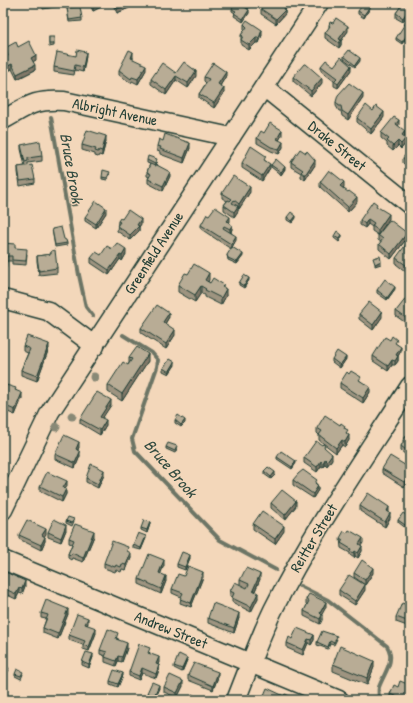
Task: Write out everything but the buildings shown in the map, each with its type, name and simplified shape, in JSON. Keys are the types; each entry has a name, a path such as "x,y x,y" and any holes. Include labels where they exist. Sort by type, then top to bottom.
{"street":[{"name":"Greenfield Avenue","path":"3,510 50,412 95,346 319,3"},
{"name":"Drake Street","path":"264,87 410,205"},
{"name":"Albright Avenue","path":"5,115 35,102 44,100 64,101 231,137"},
{"path":"3,299 48,311 95,346"},
{"name":"Reitter Street","path":"236,700 272,611 296,567 343,489 410,386"},
{"name":"Andrew Street","path":"3,560 339,700"}],"waterway":[{"name":"Bruce Brook","path":"51,117 79,275 86,307 93,316"},
{"name":"Bruce Brook","path":"123,335 152,353 158,360 157,367 132,439 135,451 220,540 276,570"},
{"name":"Bruce Brook","path":"300,586 328,600 387,646 390,661 379,687 379,700"}]}
